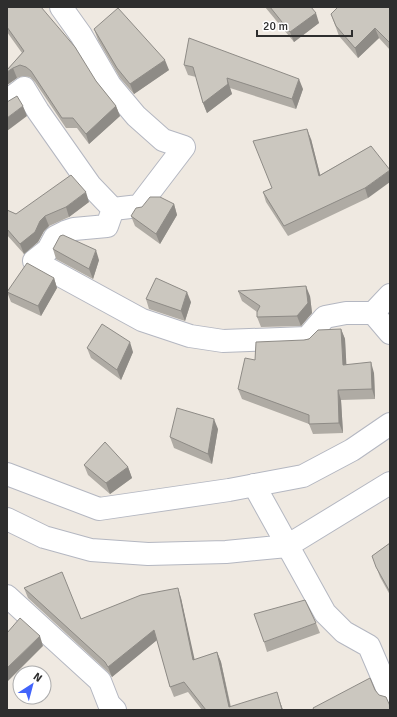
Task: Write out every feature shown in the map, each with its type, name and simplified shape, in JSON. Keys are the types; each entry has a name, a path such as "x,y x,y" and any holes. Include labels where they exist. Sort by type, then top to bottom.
{"street":[{"path":"61,7 81,35 110,85 136,116 163,140 184,146 139,206 113,209"},
{"path":"7,101 24,88 90,185 113,209"},
{"path":"113,209 107,226 74,229 65,232 55,237 48,250 34,261 142,320 190,336 223,341 307,338 325,317 346,313 373,314 390,333"},
{"path":"373,314 390,295"},
{"path":"7,474 99,509 303,476 352,450 390,424"},
{"path":"7,519 44,537 91,550 148,554 226,552 287,546 390,483"},
{"path":"254,485 324,612 344,632 369,646 390,695"},
{"path":"7,596 100,681 109,704 115,710"}],"building":[{"path":"7,7 41,7 75,47 96,81 116,106 86,134 73,118 62,118 31,71 26,67 20,65 7,72 7,70 24,51 7,27"},
{"path":"270,7 311,7 316,13 290,32"},
{"path":"338,7 390,7 390,43 375,28 355,48 336,26 331,14"},
{"path":"118,8 165,60 130,84 117,68 94,29"},
{"path":"189,38 299,79 292,99 227,78 228,84 203,103 193,67 184,65"},
{"path":"17,96 23,106 7,118 7,102"},
{"path":"307,129 319,176 371,146 390,170 365,188 284,226 263,192 272,188 253,141"},
{"path":"71,175 86,192 66,207 45,216 40,221 35,232 20,244 7,229 7,210 16,214"},
{"path":"150,197 160,197 174,204 156,234 131,216 136,208 142,207"},
{"path":"63,235 96,250 89,269 53,249 60,236"},
{"path":"27,263 54,278 38,306 7,292"},
{"path":"156,278 187,292 181,311 146,299"},
{"path":"306,286 308,303 297,316 257,317 257,312 260,306 238,291"},
{"path":"102,324 130,342 117,370 87,348"},
{"path":"341,329 343,365 371,362 372,389 338,390 339,423 309,424 309,415 238,389 245,358 255,360 256,342 304,340 309,339 318,330"},
{"path":"177,408 214,419 208,454 170,437"},
{"path":"105,442 128,467 106,483 84,465"},
{"path":"390,543 390,592 376,567 372,556"},
{"path":"62,572 81,619 141,595 178,588 193,660 217,652 229,707 277,692 282,710 206,710 184,682 170,687 154,630 108,667 105,662 24,588"},
{"path":"305,600 316,623 264,642 254,614"},
{"path":"20,618 40,636 7,668 7,633"},
{"path":"370,678 379,695 386,697 390,710 314,710 313,708"}]}
